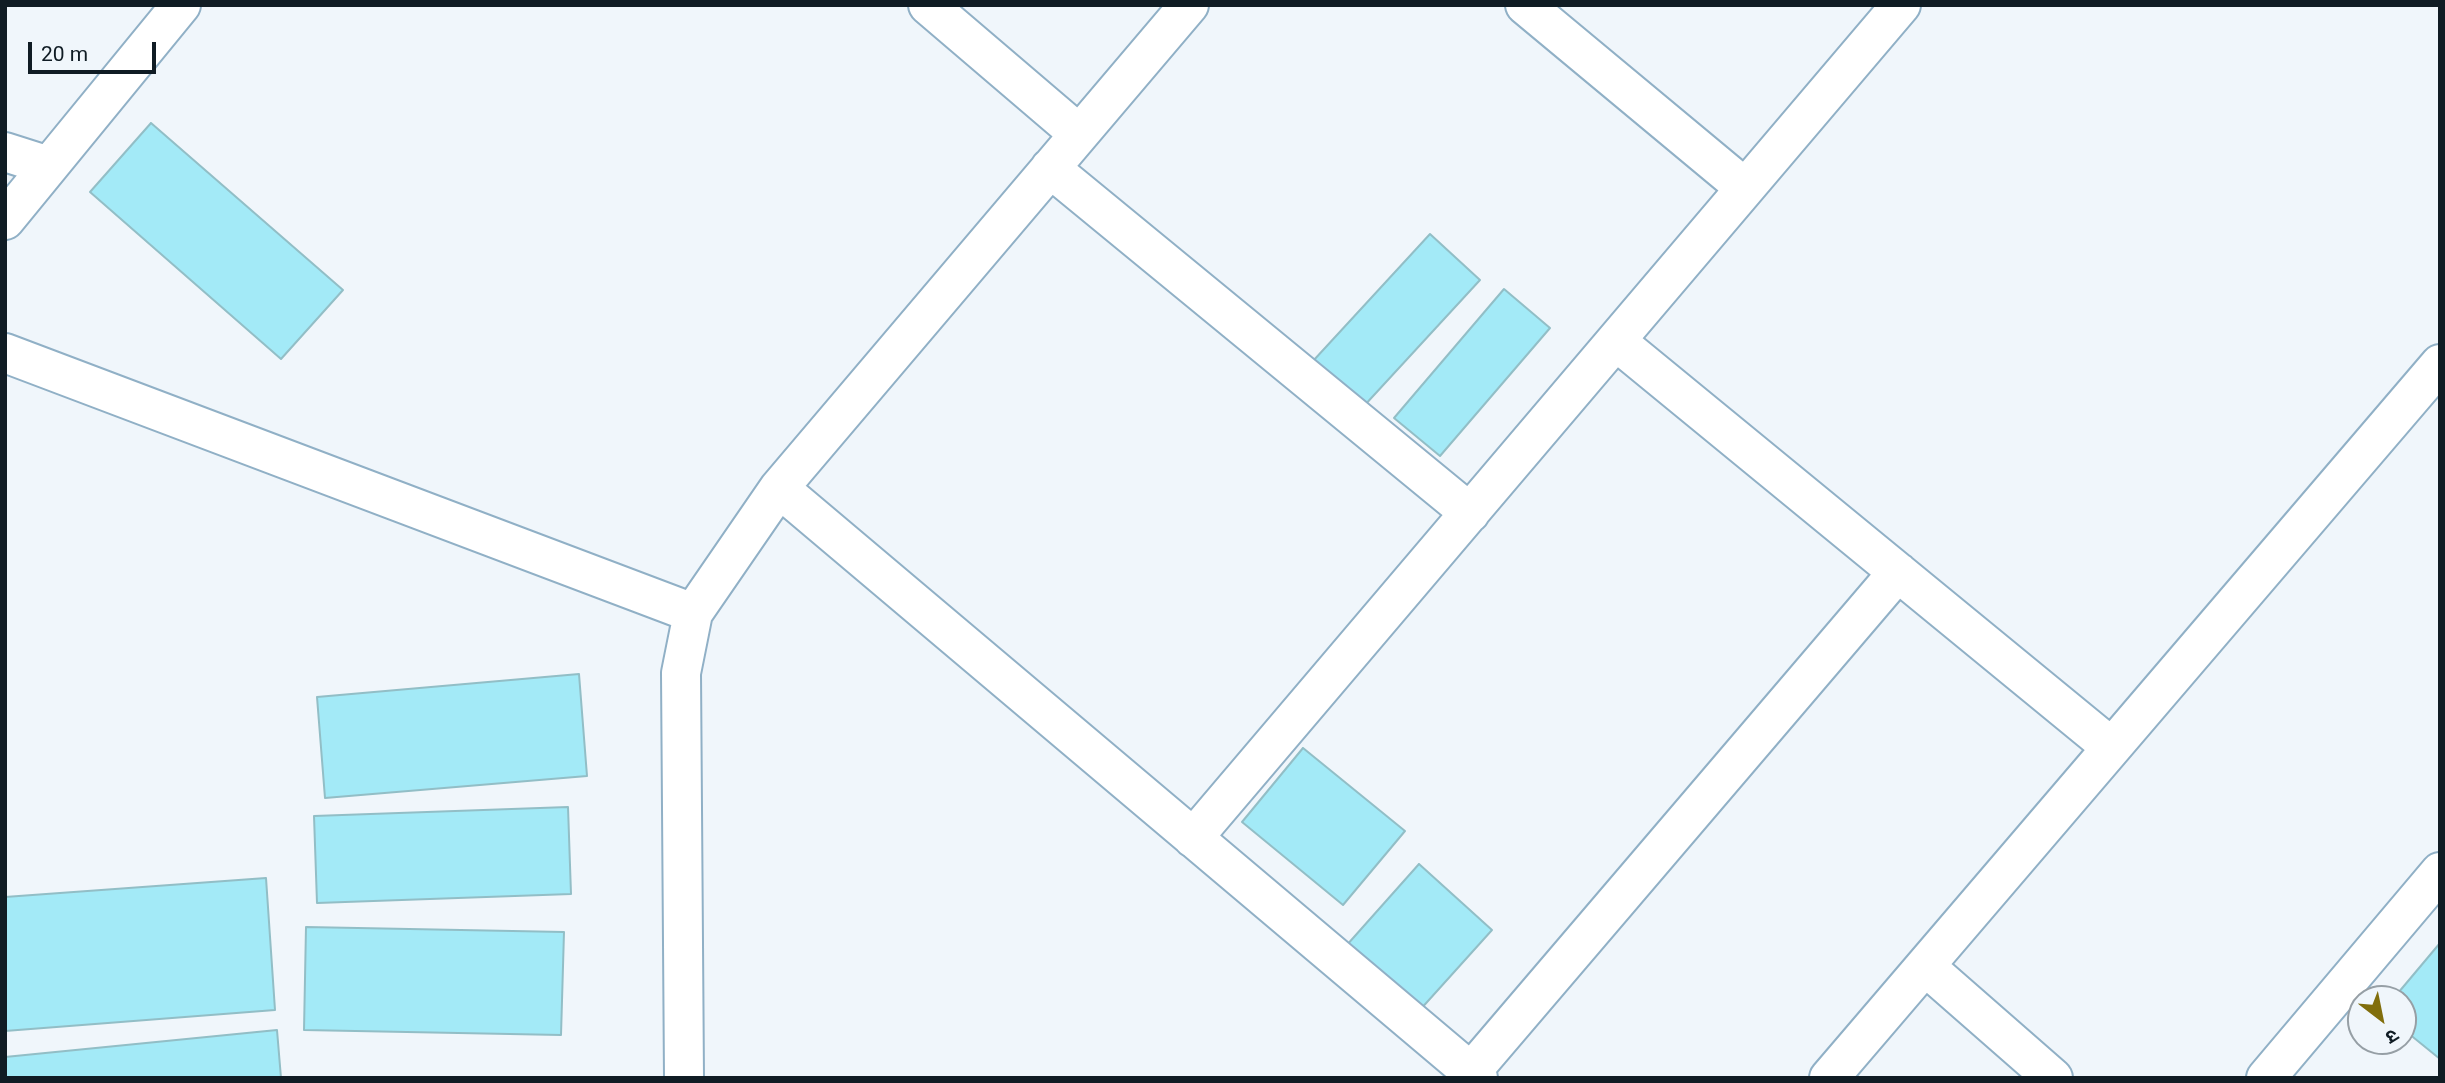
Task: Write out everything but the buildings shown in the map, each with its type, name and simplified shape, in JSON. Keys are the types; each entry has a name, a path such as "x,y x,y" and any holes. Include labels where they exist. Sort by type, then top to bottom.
{"street":[{"path":"5,220 181,5"},
{"path":"928,5 1079,134"},
{"path":"684,1078 681,673 693,613 779,488 1189,5"},
{"path":"1525,5 1745,188"},
{"path":"1193,838 1901,5"},
{"path":"5,152 49,166"},
{"path":"1050,168 1470,513"},
{"path":"1616,341 2112,747"},
{"path":"5,353 693,613"},
{"path":"1829,1078 2440,365"},
{"path":"779,488 1475,1075 1898,572"},
{"path":"2266,1078 2440,873"},
{"path":"1925,966 2053,1078"}]}
